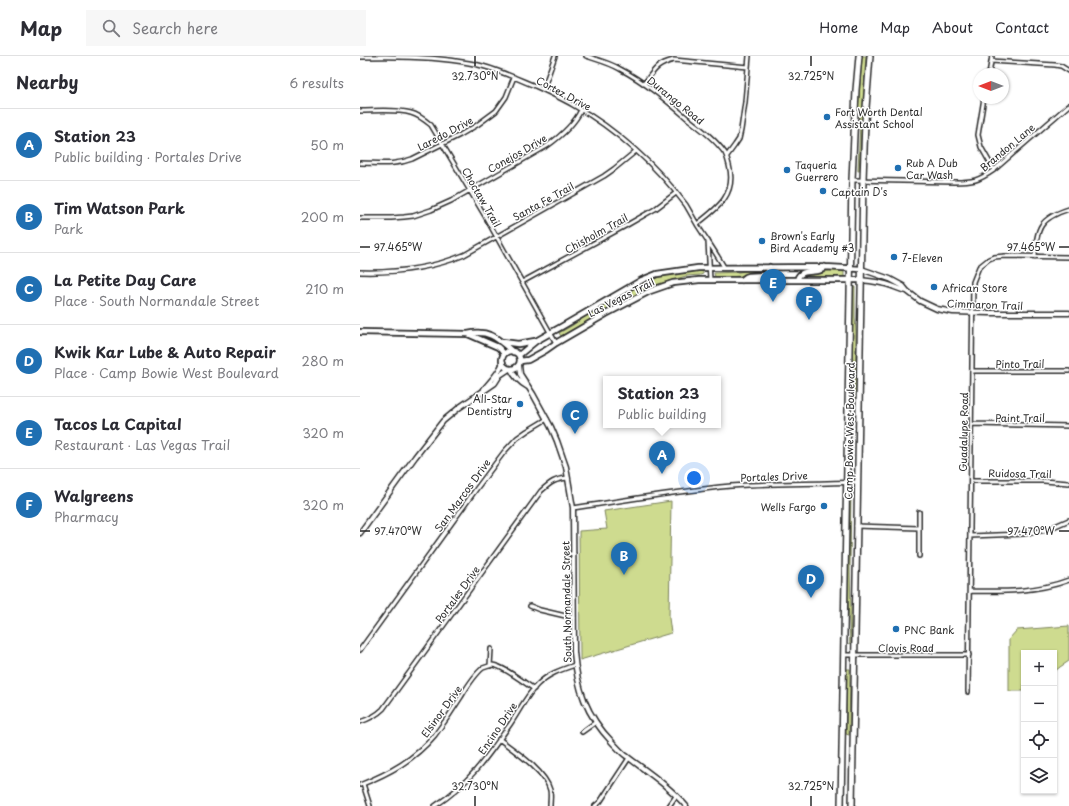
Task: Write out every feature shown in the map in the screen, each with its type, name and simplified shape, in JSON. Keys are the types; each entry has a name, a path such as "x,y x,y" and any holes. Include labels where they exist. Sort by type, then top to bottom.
{"main road":[{"name":"Camp Bowie West Boulevard","path":"841,806 852,180 859,56"},
{"name":"Camp Bowie West Boulevard","path":"852,806 860,280 865,121 870,56"},
{"name":"Las Vegas Trail","path":"536,341 642,280 657,274 684,269 724,267 826,267 861,269"},
{"path":"742,280 749,276 767,275 770,267"},
{"path":"797,280 798,276 803,272 821,270 826,267"},
{"name":"Las Vegas Trail","path":"519,363 528,360 546,350 650,290 673,283 699,280 860,280"},
{"path":"360,332 482,333 496,338 515,352 518,355 519,363 514,368 510,369 506,367 503,362 504,354 501,350 492,344 468,334"},
{"path":"502,342 518,344 536,341"},
{"path":"504,354 507,352 515,352 519,354 536,341"},
{"path":"848,405 858,405"},
{"path":"842,749 852,748"}],"street":[{"name":"Cortez Drive","path":"360,57 398,56 448,59 488,67 544,90 581,110 605,125 636,151 672,187 713,247 724,267"},
{"path":"544,90 555,56"},
{"name":"Durango Road","path":"586,56 606,62 633,76 654,90 718,145 727,156"},
{"path":"697,224 714,211 724,200 730,187 730,166 727,156 739,138 742,130 749,56"},
{"path":"990,68 992,56"},
{"path":"644,84 657,67 662,63 674,60 748,67"},
{"path":"991,61 1055,65 1061,66 1069,71"},
{"name":"Laredo Drive","path":"360,163 390,164 404,162 442,144 496,111 506,97 514,77"},
{"path":"983,104 978,135 981,147 994,170"},
{"name":"Brandon Lane","path":"852,180 970,182 980,179 994,170 1069,105"},
{"name":"Conejos Drive","path":"360,218 413,216 432,210 554,142 568,129 581,110"},
{"name":"Choctaw Trail","path":"360,111 401,111 419,116 430,125 469,190 556,343"},
{"name":"Santa Fe Trail","path":"360,272 408,270 440,264 464,255 614,170 636,151"},
{"name":"Chisholm Trail","path":"522,282 655,209 676,193"},
{"path":"1035,257 1037,235 1041,226 1051,216 1069,209"},
{"name":"Cortez Drive","path":"708,241 710,280"},
{"name":"Guadalupe Road","path":"968,692 973,282 979,267 984,262 994,257 1069,257"},
{"name":"Cimmaron Trail","path":"861,269 890,279 903,286 920,302 937,310 953,312 1069,313"},
{"name":"Cimmaron Trail","path":"860,280 878,282 907,291"},
{"path":"479,394 502,367 503,362"},
{"name":"South Normandale Street","path":"519,363 520,374 534,394 557,441 568,478 573,508 574,652 580,690 588,709 604,734 624,754 647,771 686,806"},
{"path":"360,534 438,427 452,413 495,383 500,375 510,369"},
{"name":"South Normandale Street","path":"510,369 513,374 528,387"},
{"name":"Pinto Trail","path":"972,371 1069,371"},
{"name":"San Marcos Drive","path":"360,650 476,488 504,452 517,438 547,419"},
{"name":"Paint Trail","path":"971,424 1069,426"},
{"name":"Portales Drive","path":"360,722 372,718 383,709 541,491 550,482 568,478"},
{"name":"Ruidosa Trail","path":"971,481 1044,481 1069,483"},
{"name":"Portales Drive","path":"573,508 698,489 732,486 857,482"},
{"path":"919,512 919,556"},
{"path":"970,536 1023,534 1046,530 1069,520"},
{"path":"856,526 919,528"},
{"path":"567,554 574,554"},
{"path":"970,591 1020,591 1045,587 1069,580"},
{"path":"530,606 540,610 574,618"},
{"path":"491,649 490,666 501,667 534,689"},
{"name":"Clovis Road","path":"844,655 969,655"},
{"name":"Encino Drive","path":"435,806 462,786 477,770 534,689 554,673 575,665"},
{"name":"Elsinor Drive","path":"361,785 394,770 420,752 435,734 472,681 482,669 490,666"},
{"path":"582,732 596,722"},
{"path":"499,739 528,761 547,783 550,790 550,806"},
{"path":"595,806 600,802 629,758"},
{"path":"361,785 370,806"},
{"path":"668,806 676,796"}],"green space":[{"path":"862,56 866,56 858,171 860,121 858,110"},
{"path":"703,270 703,274 700,275 686,276 649,287 561,336 559,333 601,306 645,282 673,274"},
{"path":"767,270 762,274 729,277 715,277 714,273 739,272"},
{"path":"841,270 844,271 844,277 805,277 803,275 804,274"},
{"path":"853,287 855,287 856,332 855,398 852,352"},
{"path":"850,493 851,610 850,644 848,598"},
{"path":"671,501 669,618 671,633 580,660 579,531 607,529 604,511"},
{"path":"1069,626 1069,661 1057,670 1057,650 1021,650 1021,691 1009,691 1009,639 1017,630"},
{"path":"847,669 850,669 849,735 846,734"}],"place":[{"name":"Fort Worth Dental Assistant School","path":"827,117"},
{"name":"Rub A Dub Car Wash","path":"898,168"},
{"name":"Taqueria Guerrero","path":"787,170"},
{"name":"Captain D's","path":"823,191"},
{"name":"Brown's Early Bird Academy #3","path":"762,241"},
{"name":"7-Eleven","path":"894,257"},
{"name":"African Store","path":"934,287"},
{"name":"Tacos La Capital","path":"773,302"},
{"name":"Walgreens","path":"809,320"},
{"name":"All-Star Dentistry","path":"520,404"},
{"name":"La Petite Day Care","path":"575,434"},
{"name":"Station 23","path":"662,474"},
{"name":"Wells Fargo","path":"824,506"},
{"name":"Tim Watson Park","path":"624,575"},
{"name":"Kwik Kar Lube & Auto Repair","path":"811,598"},
{"name":"PNC Bank","path":"896,629"}]}
